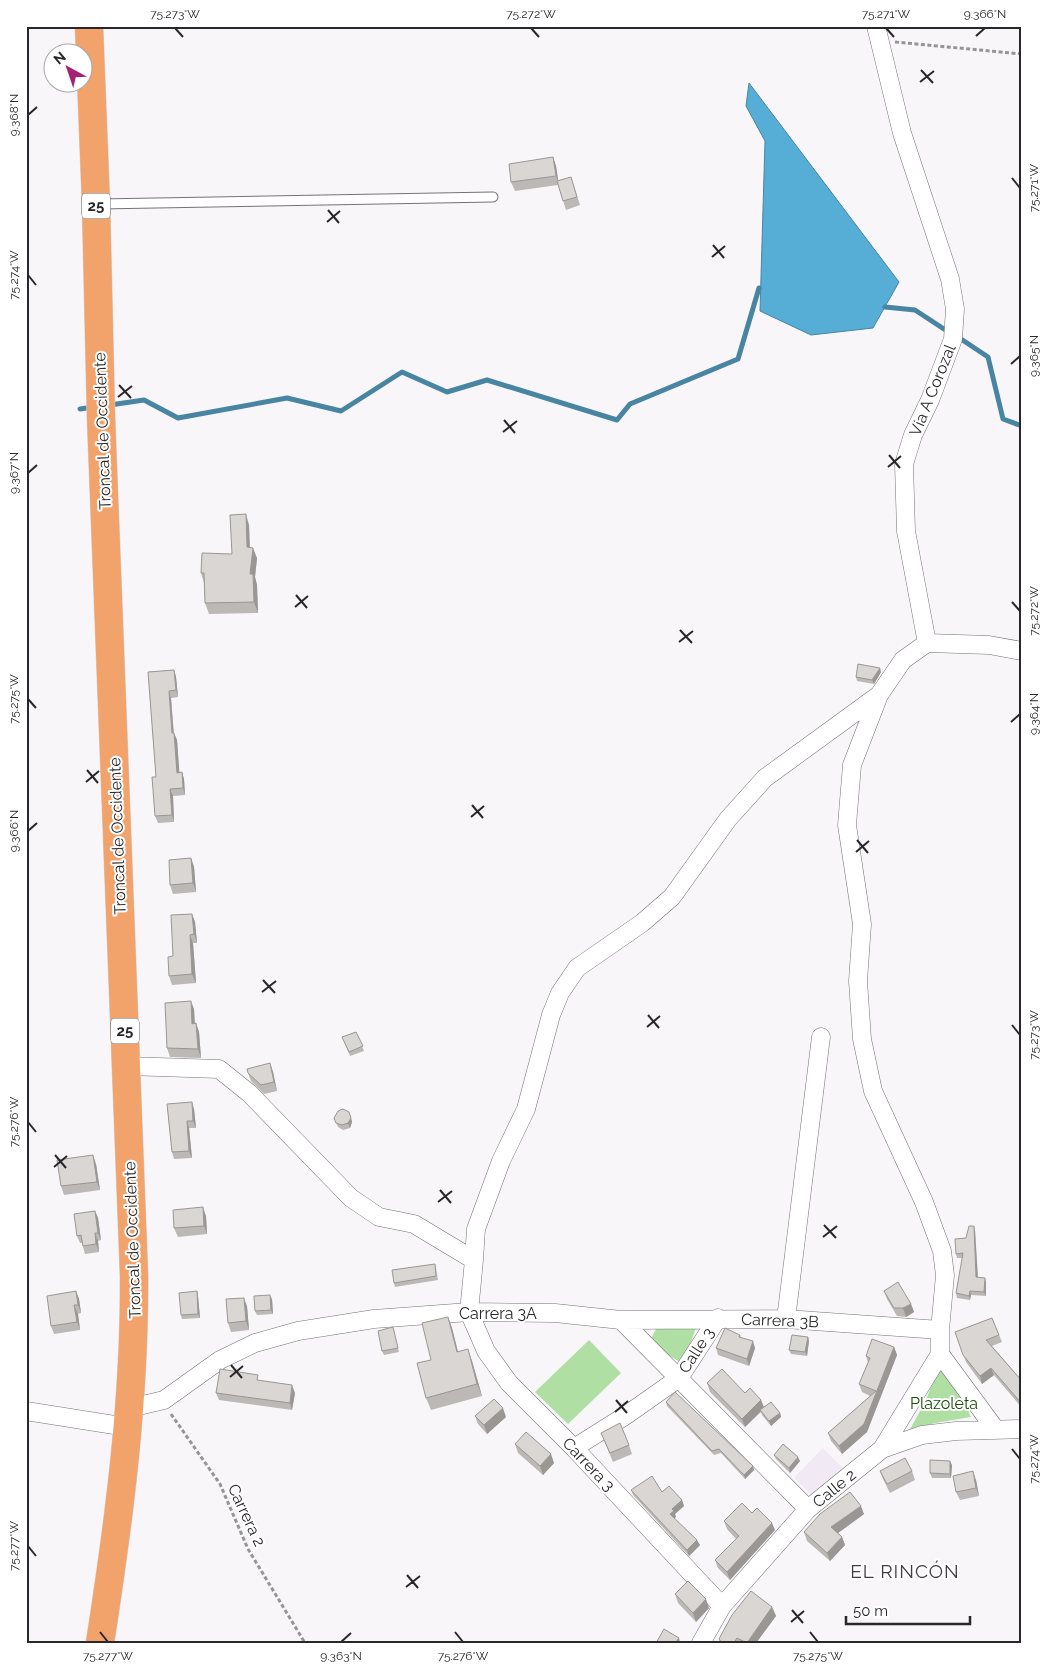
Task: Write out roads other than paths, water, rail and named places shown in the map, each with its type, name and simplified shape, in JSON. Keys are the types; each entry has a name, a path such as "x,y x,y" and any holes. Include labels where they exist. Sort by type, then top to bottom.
{"highway":[{"name":"Troncal de Occidente","path":"89,26 96,204 101,417 134,1275 134,1338 119,1524 100,1643"}],"street":[{"name":"Vía A Corozal","path":"877,34 902,133 950,279 955,308 953,339 930,400 913,435 904,464 906,531 927,643"},
{"path":"882,1449 940,1354 940,1330 945,1275 942,1251 924,1202 873,1091 862,1039 858,981 862,924 847,825 852,765 879,695 903,660 927,643 989,645 1022,651"},
{"path":"469,1312 476,1228 501,1161 526,1109 551,1015 560,994 577,968 642,923 672,897 710,847 728,819 765,778 879,695"},
{"path":"786,1319 821,1037"},
{"path":"126,1066 219,1069 248,1093 351,1198 379,1217 414,1224 474,1260"},
{"name":"Carrera 3A","path":"128,1418 164,1400 220,1360 255,1343 298,1331 374,1319 469,1312 555,1313 621,1320"},
{"name":"Carrera 3","path":"469,1312 486,1351 509,1383 574,1448 722,1606"},
{"name":"Calle 3","path":"574,1448 626,1416 679,1378 718,1318"},
{"name":"Carrera 3B","path":"621,1320 786,1319 940,1330"},
{"path":"621,1320 808,1509"},
{"path":"940,1354 996,1430"},
{"path":"26,1411 128,1418"},
{"name":"Calle 2","path":"701,1643 722,1606 808,1509 882,1449 922,1435 956,1431 1022,1429"}],"lane":[{"path":"96,204 493,197"}],"water":[{"path":"749,83 899,282 873,328 811,335 760,311 765,141 746,106"}],"waterway":[{"path":"110,405 144,400 178,418 287,398 341,411 402,372 447,392 487,380 617,420 630,404 738,359 759,288"},
{"path":"885,307 915,310 950,333"},
{"path":"958,337 988,357 1003,419 1022,426"},
{"path":"80,409 94,407"}],"district":[{"name":"EL RINCÓN","path":"905,1571"}],"park label":[{"name":"Plazoleta","path":"944,1403"}]}
